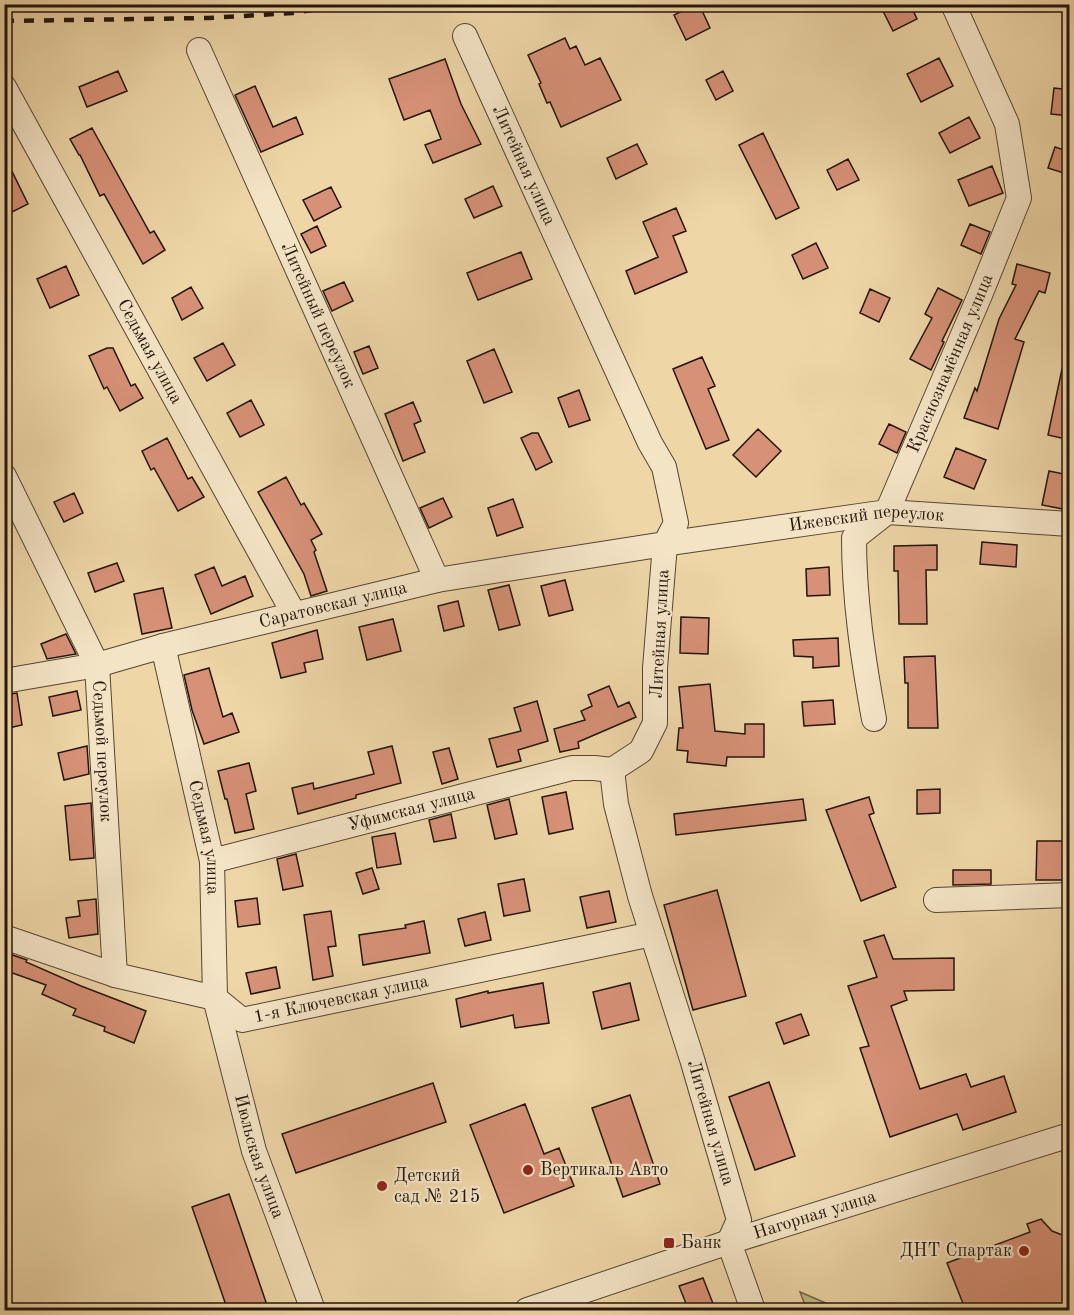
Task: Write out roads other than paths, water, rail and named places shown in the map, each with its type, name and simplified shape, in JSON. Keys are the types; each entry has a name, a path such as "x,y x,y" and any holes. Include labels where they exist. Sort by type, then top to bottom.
{"street":[{"name":"Краснознамённая улица","path":"874,719 864,663 854,569 854,538 887,512 981,295 1019,198 1007,124 953,4"},
{"name":"Литейная улица","path":"465,36 664,467 676,523 665,544 656,668 655,723 641,751 612,770 616,804 652,934 692,1059 739,1220 729,1242"},
{"name":"Литейный переулок","path":"199,50 437,580"},
{"name":"Седьмая улица","path":"4,87 294,614"},
{"name":"Седьмой переулок","path":"4,476 97,665 116,975"},
{"name":"Ижевский переулок","path":"665,544 887,512 1070,524"},
{"name":"Саратовская улица","path":"4,681 97,665 163,646 437,580 665,544"},
{"name":"Седьмая улица","path":"163,646 212,861 215,998"},
{"name":"Уфимская улица","path":"212,861 573,768 612,770"},
{"path":"936,900 1070,895"},
{"name":"1-я Ключевская улица","path":"4,936 116,975 215,998 243,1020 652,934"},
{"name":"Июльская улица","path":"215,998 254,1151 313,1311"},
{"name":"Нагорная улица","path":"527,1311 729,1242 1070,1135"},
{"path":"729,1242 753,1311"}],"railway":[{"path":"4,21 208,18 293,13 349,4"}],"place":[{"name":"Вертикаль Авто","path":"528,1170"},
{"name":"Детский сад № 215","path":"382,1186"},
{"name":"Банк","path":"669,1243"},
{"name":"ДНТ Спартак","path":"1024,1251"}]}
